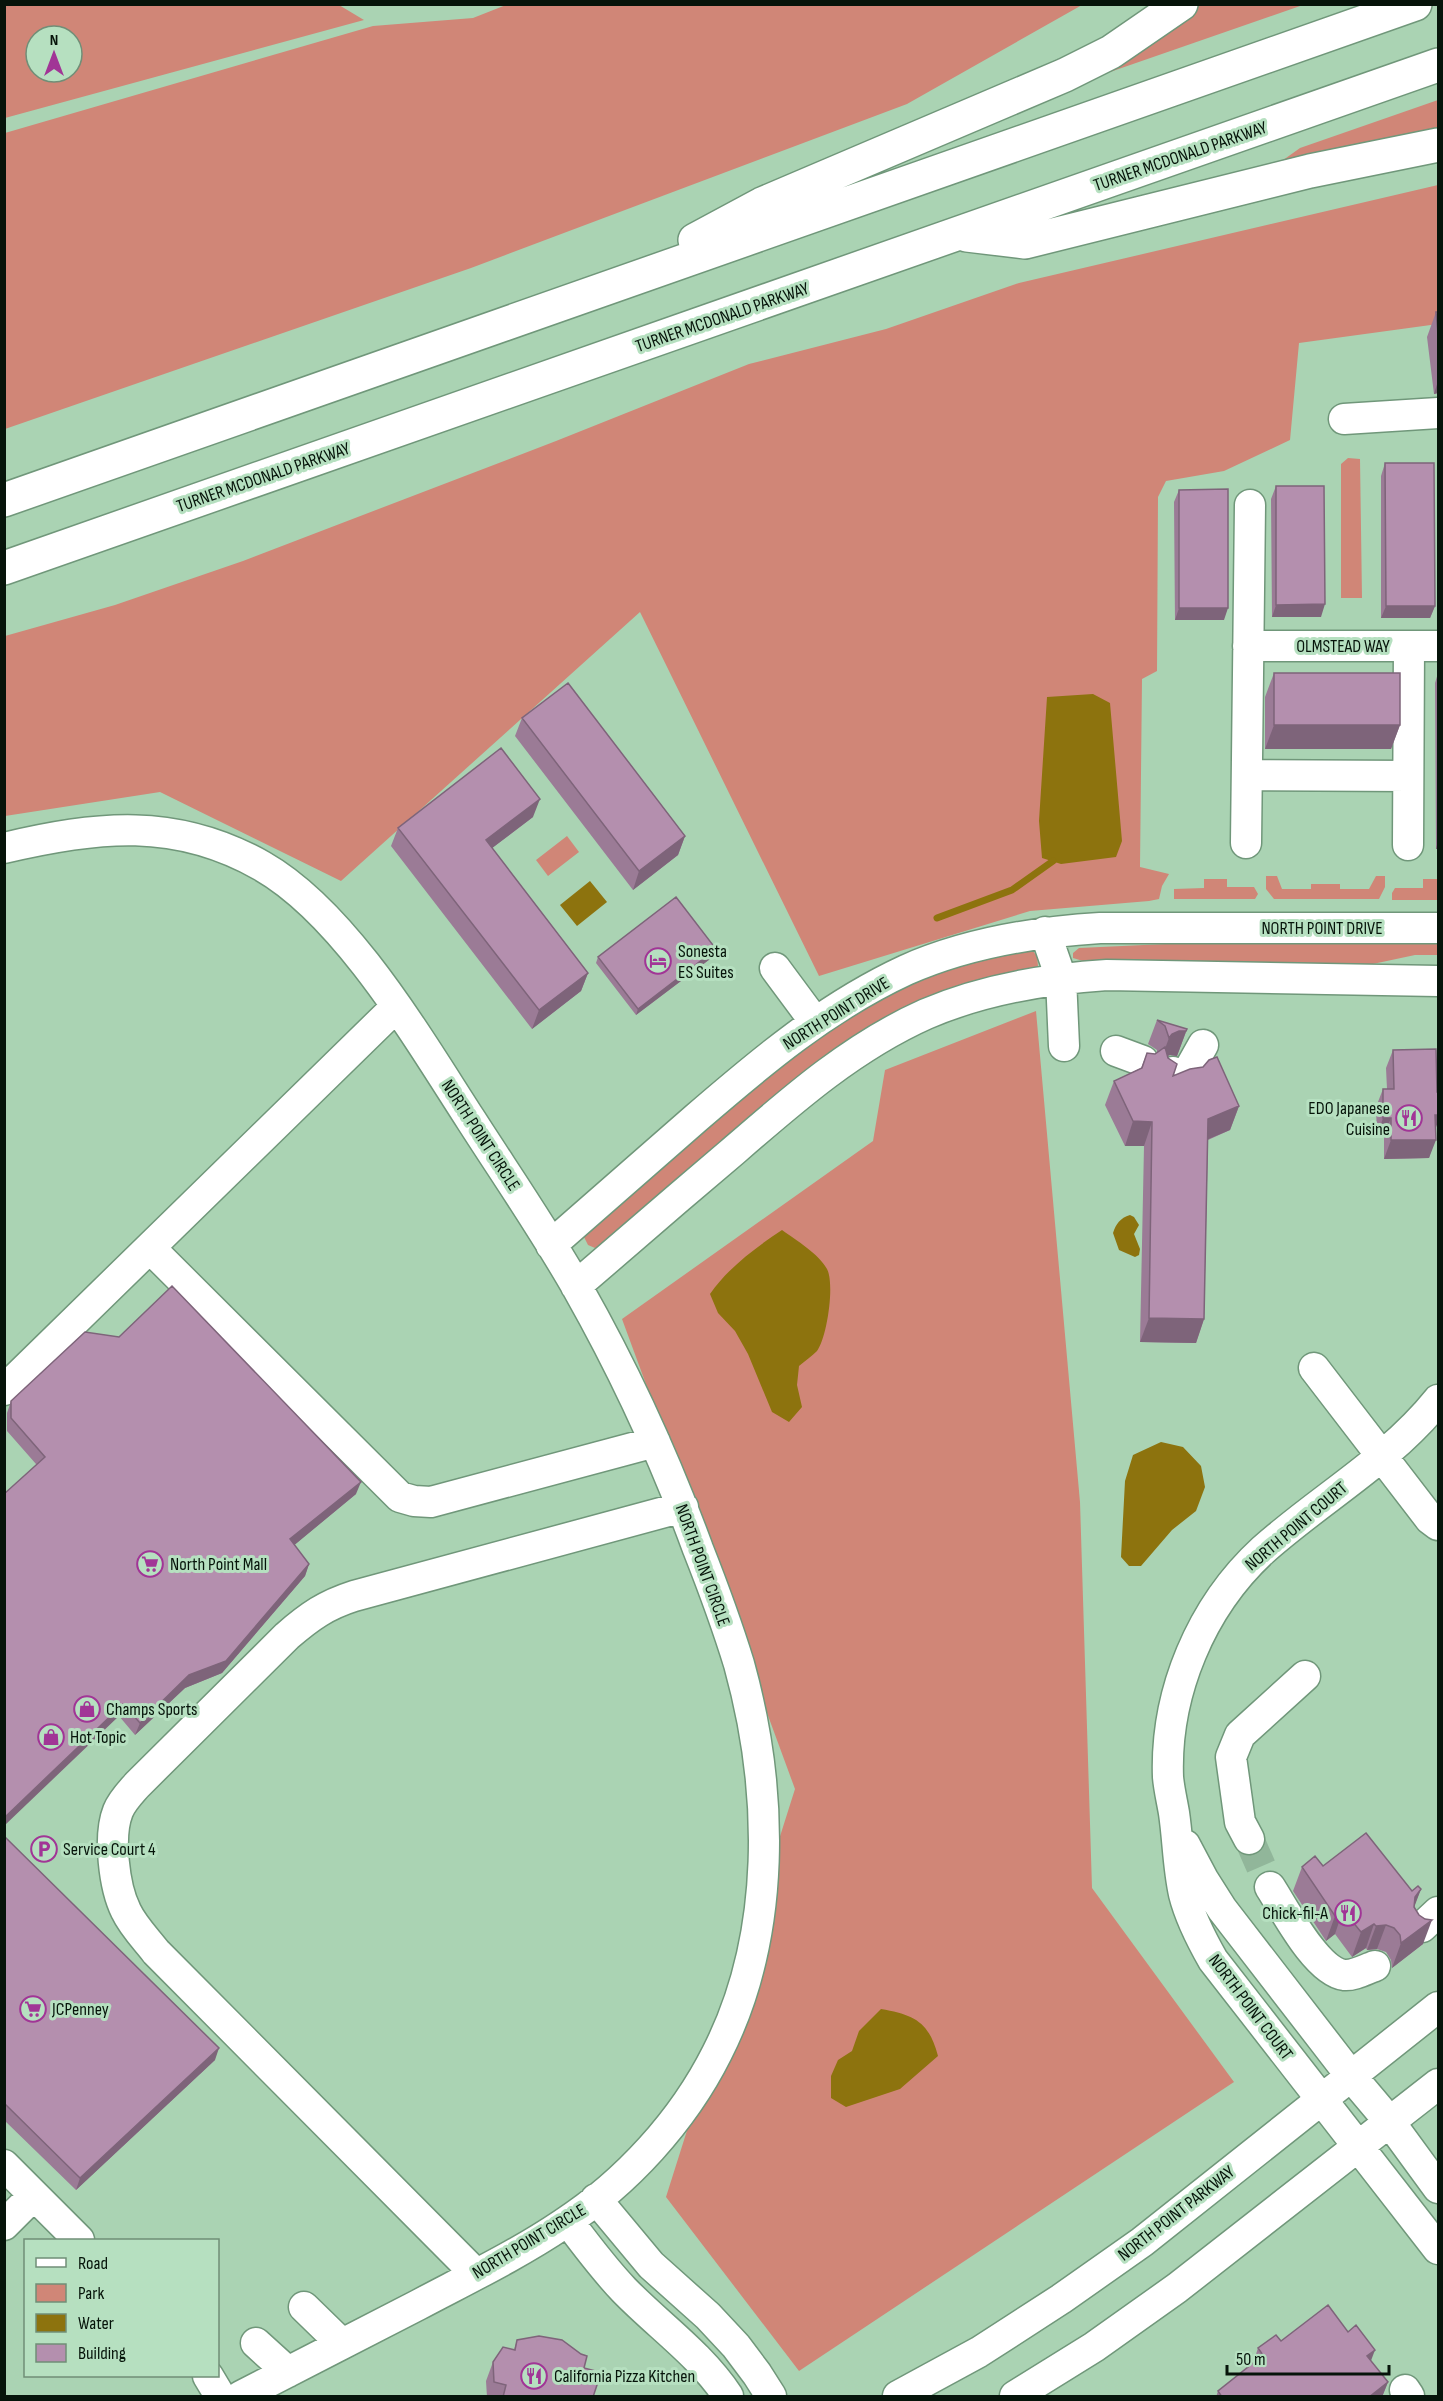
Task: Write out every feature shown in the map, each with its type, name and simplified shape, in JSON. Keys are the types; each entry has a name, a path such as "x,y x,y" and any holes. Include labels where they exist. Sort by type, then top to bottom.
{"highway":[{"path":"607,287 762,204 1065,75 1111,52 1181,4"},
{"path":"4,500 1415,4"},
{"name":"TURNER MCDONALD PARKWAY","path":"4,568 1438,65"},
{"path":"959,234 1025,242 1287,176 1438,145"}],"street":[{"path":"1344,419 1438,413"},
{"path":"1246,843 1250,505"},
{"name":"OLMSTEAD WAY","path":"1248,646 1438,646"},
{"path":"1408,846 1409,646"},
{"path":"1247,775 1408,776"},
{"name":"NORTH POINT CIRCLE","path":"4,848 90,831 122,829 184,836 242,856 286,882 315,908 358,957 396,1007 551,1245 607,1342 683,1507 739,1665 752,1723 762,1813 762,1901 750,1961 741,1992 718,2051 698,2086 665,2130 627,2172 568,2221 476,2274 241,2397"},
{"name":"NORTH POINT DRIVE","path":"551,1245 769,1056 815,1022 863,992 908,970 955,952 1045,932 1100,928 1438,928"},
{"path":"1045,932 1061,978 1065,1046"},
{"path":"775,968 815,1022"},
{"path":"576,1286 799,1094 887,1034 927,1014 980,996 1061,978 1107,975 1438,981"},
{"path":"4,1390 396,1007"},
{"path":"1173,1072 1185,1077 1203,1045"},
{"path":"150,1248 400,1497 431,1502 655,1442"},
{"path":"1314,1368 1380,1456 1430,1519 1438,1525"},
{"name":"NORTH POINT COURT","path":"1438,1400 1380,1456 1263,1550 1234,1579 1196,1642 1183,1675 1174,1707 1169,1743 1168,1779 1184,1894 1196,1928 1213,1960 1359,2144 1438,2249"},
{"path":"476,2274 178,1974 138,1930 126,1912 117,1891 114,1869 115,1826 118,1810 137,1785 287,1636 328,1605 364,1593 683,1507"},
{"path":"1248,1839 1240,1822 1231,1757 1240,1735 1305,1676"},
{"name":"NORTH POINT COURT","path":"1174,1817 1186,1848 1222,1909 1351,2076 1389,2121 1438,2188"},
{"path":"1270,1887 1305,1941 1325,1966 1344,1975 1355,1974 1375,1966"},
{"name":"NORTH POINT PARKWAY","path":"898,2397 979,2352 1061,2300 1142,2242 1438,2007"},
{"path":"1016,2397 1094,2347 1176,2288 1438,2084"},
{"path":"4,2165 77,2239"},
{"path":"4,2224 34,2195"},
{"path":"596,2199 651,2265 708,2316 736,2346 771,2397"},
{"path":"568,2221 605,2268 708,2369 728,2397"},
{"path":"304,2307 342,2344"},
{"path":"256,2343 288,2372"},
{"path":"209,2377 220,2397"}],"green space":[{"path":"5,5 339,5 364,20 5,118"},
{"path":"506,5 1082,5 907,104 471,268 5,429 5,133 373,26 473,18"},
{"path":"1200,5 1303,5 1110,72 1108,63 1149,43"},
{"path":"1438,100 1438,134 1279,163 1300,148"},
{"path":"1438,185 1438,324 1299,343 1290,440 1224,471 1166,481 1158,497 1157,671 1142,679 1140,867 1169,874 1162,886 1159,899 1030,911 819,976 640,612 341,881 160,792 5,816 5,636 115,605 243,561 749,364 886,329 1019,283"},
{"path":"1348,458 1360,459 1362,598 1341,598 1341,464"},
{"path":"567,836 579,852 548,876 536,860"},
{"path":"1266,876 1277,876 1282,889 1311,889 1311,884 1340,884 1340,889 1369,889 1376,876 1385,876 1385,887 1379,899 1274,899 1266,889"},
{"path":"1204,879 1227,879 1227,887 1254,887 1258,894 1255,899 1174,899 1174,889 1204,888"},
{"path":"1423,879 1438,879 1438,900 1392,900 1395,888 1423,888"},
{"path":"1438,940 1438,955 1415,955 1368,965 1207,965 1083,961 1073,958 1073,953 1079,948 1230,941"},
{"path":"1032,950 1037,956 1038,966 1030,971 965,987 607,1244 595,1248 588,1245 584,1237 585,1229 773,1072 835,1026 902,988 937,973 974,961 1017,951"},
{"path":"1036,1011 1080,1502 1092,1888 1234,2082 799,2371 666,2197 795,1789 622,1319 873,1141 885,1070"}],"water":[{"path":"1093,694 1110,703 1122,841 1116,857 1061,864 1042,858 1039,821 1047,697"},
{"path":"590,881 607,902 577,926 560,905"},
{"path":"1130,1215 1139,1225 1134,1234 1140,1249 1139,1255 1135,1257 1119,1250 1113,1233 1119,1222"},
{"path":"782,1230 819,1258 827,1269 830,1286 829,1311 824,1335 817,1351 799,1366 797,1385 802,1407 789,1422 772,1412 748,1354 735,1331 718,1313 710,1294 725,1275 743,1259"},
{"path":"1161,1442 1183,1447 1201,1466 1205,1487 1196,1511 1172,1530 1141,1566 1129,1566 1121,1557 1125,1481 1133,1455"},
{"path":"881,2009 903,2014 919,2022 930,2035 938,2056 900,2089 846,2107 831,2098 831,2076 838,2060 852,2051 859,2031"}],"building":[{"path":"1385,463 1434,463 1435,606 1386,606"},
{"path":"1276,486 1324,486 1325,604 1276,605"},
{"path":"1228,489 1228,608 1179,608 1179,490"},
{"path":"1274,673 1400,673 1400,725 1274,725"},
{"path":"568,683 685,836 639,871 522,718"},
{"path":"501,748 540,799 486,840 588,973 539,1010 398,828"},
{"path":"676,897 716,949 638,1009 598,957"},
{"path":"1157,1020 1187,1029 1172,1034 1169,1038 1165,1026"},
{"path":"1165,1047 1168,1058 1177,1064 1173,1076 1190,1069 1203,1067 1209,1060 1217,1057 1239,1106 1208,1119 1204,1319 1149,1318 1152,1122 1133,1121 1114,1081 1142,1068 1147,1053 1155,1054"},
{"path":"1436,1049 1438,1115 1435,1115 1436,1140 1391,1140 1391,1118 1383,1118 1383,1089 1394,1089 1393,1050"},
{"name":"North Point Mall","path":"172,1286 361,1482 290,1539 309,1564 226,1661 189,1675 140,1723 123,1704 4,1818 4,1494 45,1457 11,1418 11,1401 85,1332 119,1337"},
{"path":"1366,1833 1412,1891 1418,1886 1421,1889 1415,1897 1414,1907 1419,1915 1432,1920 1401,1943 1400,1935 1394,1928 1374,1924 1361,1932 1343,1910 1335,1916 1302,1867 1315,1856 1323,1866"},
{"path":"4,1836 219,2048 80,2178 4,2103"},
{"path":"1328,2305 1348,2332 1356,2325 1375,2350 1367,2356 1388,2382 1369,2397 1222,2397 1218,2391 1263,2355 1258,2348 1276,2335 1281,2341"},
{"path":"539,2336 562,2340 587,2356 584,2368 596,2371 598,2382 593,2397 503,2397 506,2385 494,2382 493,2362 503,2347 515,2350 517,2340"}],"waterway":[{"path":"937,918 1012,890 1053,861"}],"tunnel":[{"path":"1249,1839 1270,1887"}],"place":[{"name":"Sonesta ES Suites","path":"658,961"},
{"name":"EDO Japanese Cuisine","path":"1409,1118"},
{"name":"North Point Mall","path":"150,1564"},
{"name":"Champs Sports","path":"87,1709"},
{"name":"Hot Topic","path":"51,1737"},
{"name":"Service Court 4","path":"44,1849"},
{"name":"Chick-fil-A","path":"1348,1913"},
{"name":"JCPenney","path":"33,2009"},
{"name":"California Pizza Kitchen","path":"534,2376"}]}
